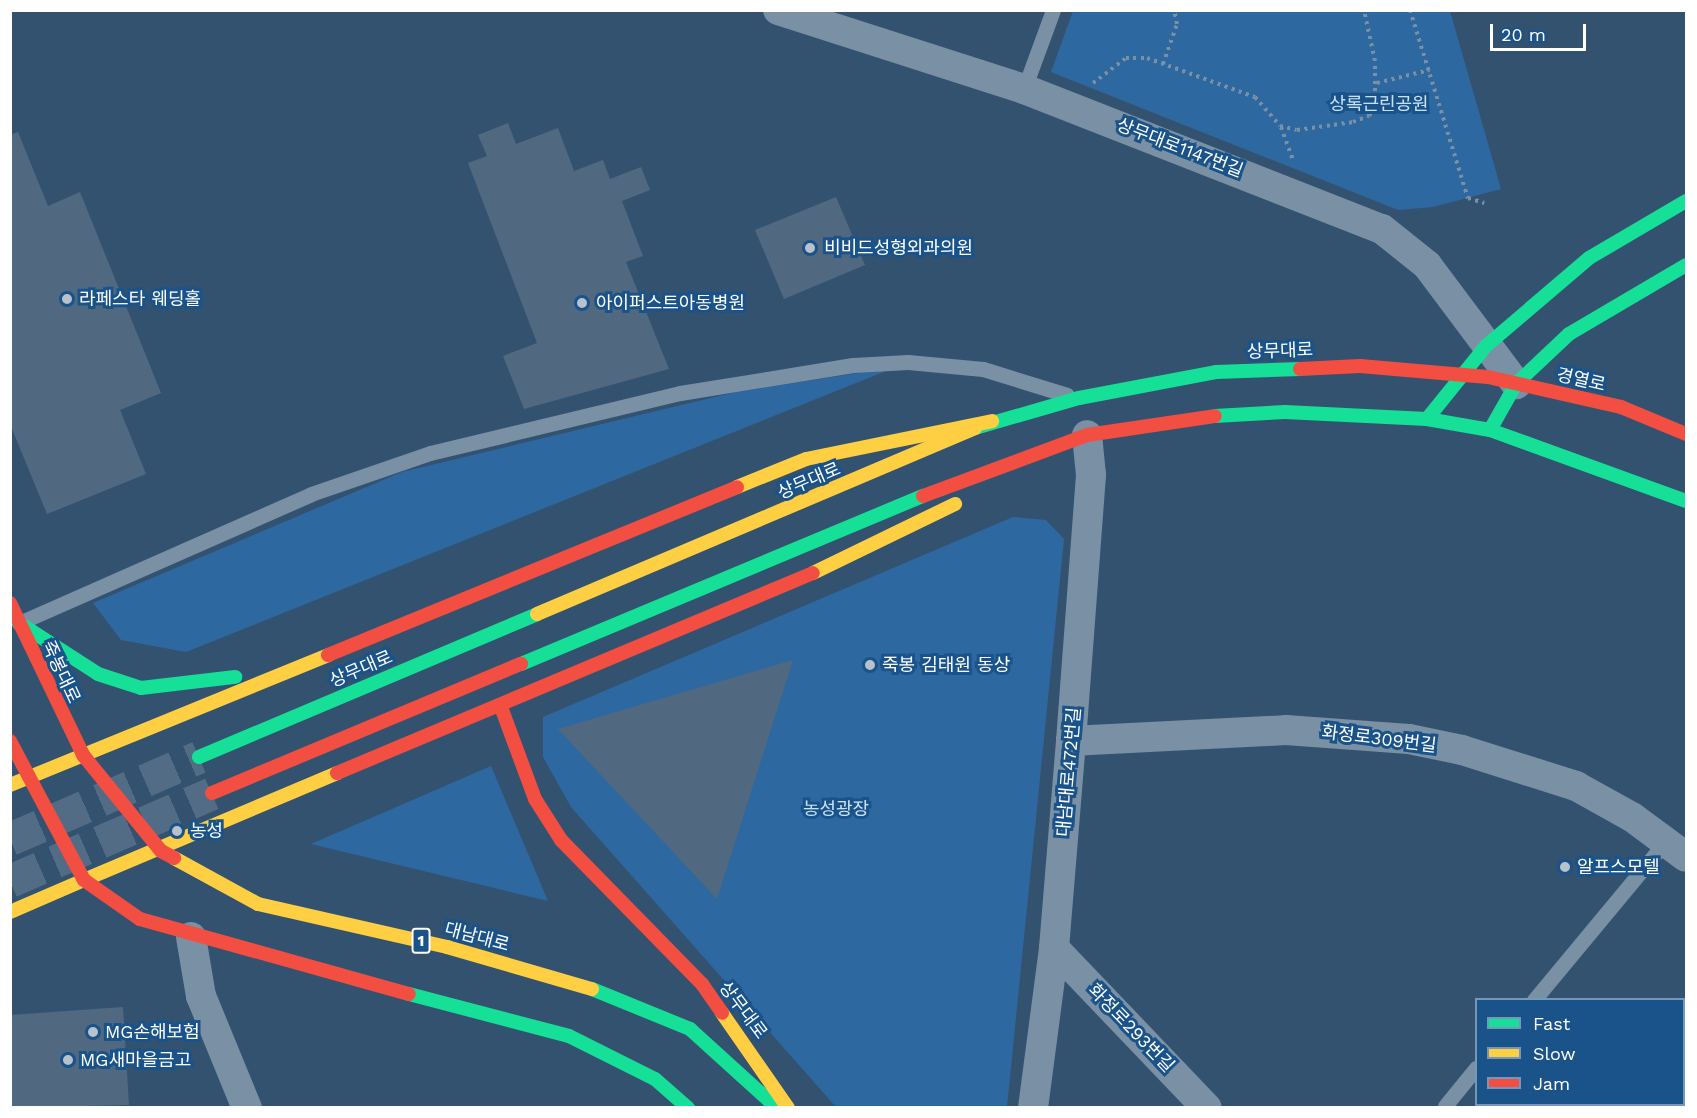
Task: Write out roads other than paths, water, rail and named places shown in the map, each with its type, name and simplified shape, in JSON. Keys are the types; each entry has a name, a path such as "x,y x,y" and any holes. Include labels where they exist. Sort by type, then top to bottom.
{"street":[{"name":"상무대로1147번길","path":"778,10 1024,89 1382,229 1426,265 1516,384"},
{"path":"1427,419 1486,346 1589,258 1686,201"},
{"path":"1490,430 1516,384 1569,334 1686,266"},
{"name":"상무대로","path":"199,756 992,421 1079,398 1216,372 1360,366 1464,372"},
{"name":"경열로","path":"1464,372 1621,407 1686,434"},
{"path":"212,793 943,488 1087,435 1174,419 1286,412 1427,419 1490,430 1686,501"},
{"path":"10,785 282,670 806,459 992,421"},
{"path":"10,912 84,880 161,851 865,551 1087,435"},
{"name":"대남대로472번길","path":"1033,1107 1054,948 1071,741 1092,474 1087,435"},
{"name":"죽봉대로","path":"10,603 83,755"},
{"path":"18,623 98,674 141,688 282,670"},
{"name":"상무대로","path":"501,707 535,799 561,840 600,886 702,984 788,1107"},
{"name":"화정로309번길","path":"1071,741 1286,730 1409,739 1462,750 1576,786 1676,849"},
{"path":"10,741 26,777 84,880 140,919 191,938 569,1036 655,1079 688,1107"},
{"name":"대남대로","path":"83,755 161,851 258,904 447,948 579,984 636,1006 690,1029 777,1107"},
{"path":"191,938 201,996 247,1107"},
{"name":"화정로293번길","path":"1054,948 1207,1107"}],"lane":[{"path":"1024,89 1053,10"},
{"path":"18,623 322,490 430,453 680,393 853,365 909,362 983,369 1079,398"},
{"name":"화정로309번길","path":"1535,998 1676,849"},
{"path":"1445,1106 1475,1069"}],"tunnel":[{"path":"10,839 199,757"},
{"path":"10,881 212,793"}],"place":[{"name":"비비드성형외과의원","path":"810,248"},
{"name":"라페스타 웨딩홀","path":"67,299"},
{"name":"아이퍼스트아동병원","path":"582,303"},
{"name":"죽봉 김태원 동상","path":"870,665"},
{"name":"농성","path":"177,831"},
{"name":"알프스모텔","path":"1565,867"},
{"name":"MG손해보험","path":"93,1032"},
{"name":"MG새마을금고","path":"68,1060"}],"park label":[{"name":"상록근린공원","path":"1379,104"},
{"name":"농성광장","path":"836,809"}]}
